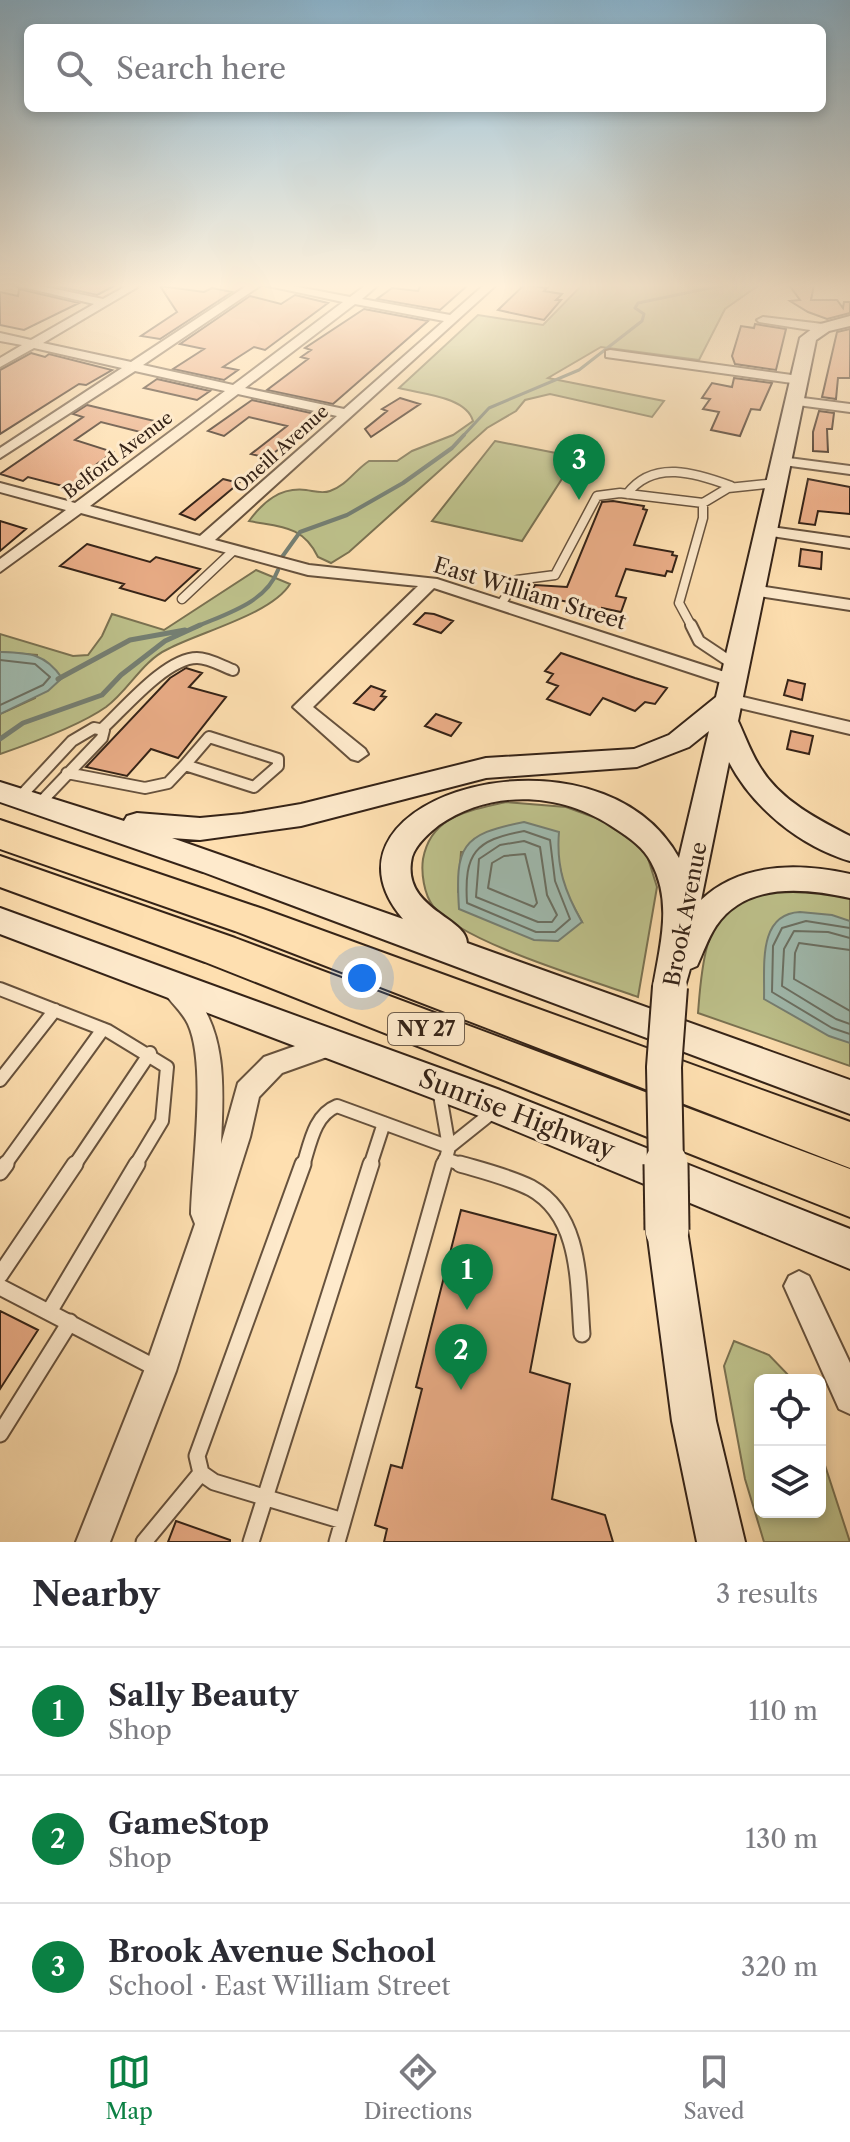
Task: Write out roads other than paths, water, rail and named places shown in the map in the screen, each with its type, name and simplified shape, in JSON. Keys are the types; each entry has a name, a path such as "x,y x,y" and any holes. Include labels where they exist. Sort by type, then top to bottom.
{"highway":[{"path":"15,803 113,873"},
{"name":"NY 27","path":"0,834 295,937 850,1145"},
{"name":"Sunrise Highway","path":"0,871 220,950 850,1193"}],"main road":[{"name":"Brook Avenue","path":"721,1542 694,1421 667,1230 664,1092 670,987 681,919 804,357"},
{"path":"88,820 181,828 242,825 301,815 486,768 637,758 679,741 732,692"},
{"path":"732,692 747,770 768,797 797,820 850,850"},
{"path":"500,971 423,920 407,902 396,874 401,847 417,826 440,808 479,793 514,789 553,792 589,801 622,818 643,833 663,854 681,919"},
{"path":"15,803 88,820 284,887 500,971 850,1097"},
{"path":"670,987 703,919 731,894 761,882 784,879 823,880 850,886"},
{"name":"Sunrise Highway","path":"0,921 500,1107 850,1249"},
{"path":"794,1077 850,1088"}],"street":[{"path":"89,357 347,414"},
{"path":"0,454 148,357"},
{"name":"Belford Avenue","path":"0,567 279,357"},
{"name":"Oneill Avenue","path":"202,543 411,357"},
{"path":"625,357 797,391 850,408"},
{"path":"779,472 850,470"},
{"name":"East William Street","path":"0,487 308,570 431,582 501,604 732,692 850,728"},
{"path":"764,531 850,543"},
{"path":"358,754 302,707 431,582"},
{"path":"752,590 850,605"},
{"path":"171,984 193,1012 205,1041 208,1089 204,1236"},
{"path":"93,1542 160,1371 237,1137 247,1091 273,1065 332,1044"},
{"path":"799,1286 850,1398"}],"lane":[{"path":"627,494 641,476 664,471 731,486"},
{"path":"732,692 679,603 703,518 703,503 715,491 779,472"},
{"path":"501,604 517,580 555,575 597,496 627,494 703,503"},
{"path":"182,599 233,551"},
{"path":"15,803 67,773 102,738 102,729 170,668 185,659 196,657 233,670"},
{"path":"15,803 72,741 94,728 102,729"},
{"path":"67,773 121,787 154,787 168,783 209,737 278,759 278,766 254,787 185,765"},
{"path":"0,990 103,1029 150,1053 167,1067 162,1121 49,1312"},
{"path":"0,1080 55,1010"},
{"path":"0,1172 103,1029"},
{"path":"0,1275 150,1053"},
{"path":"337,1542 447,1153 437,1083"},
{"path":"343,1521 214,1482 201,1473 197,1456 320,1118 327,1110 337,1106 384,1123 534,1190 559,1213 574,1249 582,1334"},
{"path":"447,1153 500,1107"},
{"path":"251,1542 384,1123"},
{"path":"0,1287 160,1371"},
{"path":"0,1434 70,1322"},
{"path":"144,1542 201,1473"}],"water":[{"path":"0,652 36,656 62,678 48,691 0,714"},
{"path":"524,822 559,832 563,879 582,922 558,941 534,940 459,909 459,871 466,847 487,832"},
{"path":"800,912 832,915 850,921 850,1043 829,1036 764,999 764,958 770,932 776,922 786,915"}],"waterway":[{"path":"462,437 489,408 579,370 596,357"},
{"path":"282,557 300,532 347,515 403,483 452,448 464,435"},
{"path":"196,627 254,599 264,591 278,570"},
{"path":"0,739 23,723 102,695 121,675 165,641 200,625"},
{"path":"58,679 130,640 185,630"}],"place":[{"name":"Brook Avenue School","path":"579,500"},
{"name":"Sally Beauty","path":"467,1310"},
{"name":"GameStop","path":"461,1390"}]}
